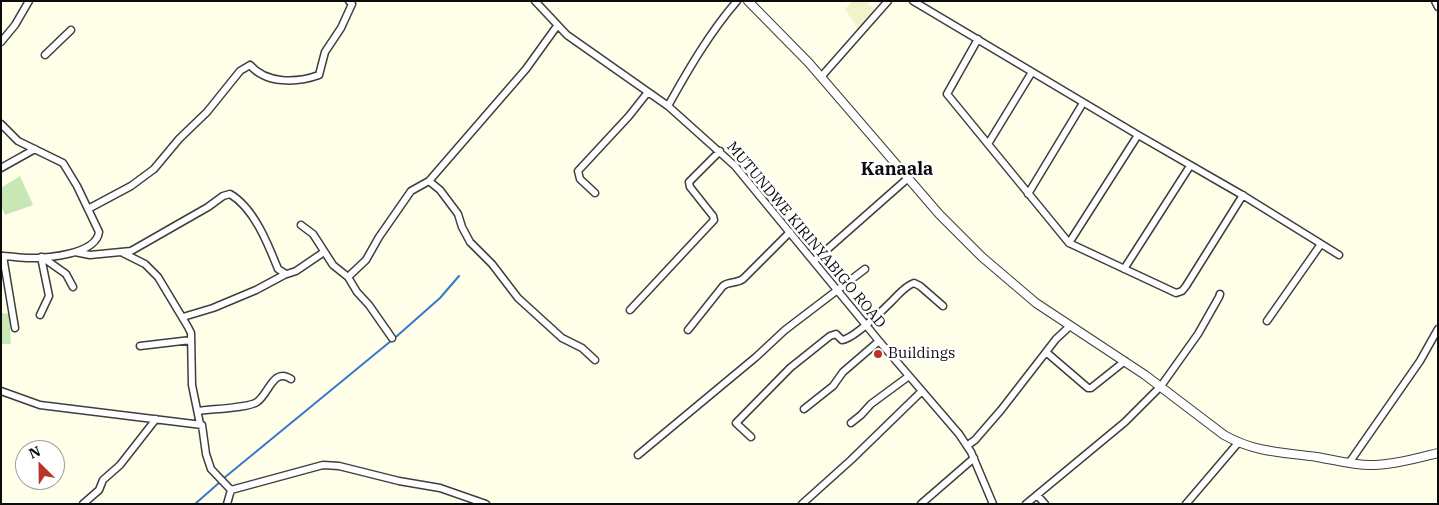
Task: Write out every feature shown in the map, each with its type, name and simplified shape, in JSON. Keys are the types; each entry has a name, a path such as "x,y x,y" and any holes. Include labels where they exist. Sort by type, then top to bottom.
{"street":[{"path":"1,42 15,25 29,1"},
{"path":"88,209 130,186 154,169 207,112 240,71 250,65 255,71 274,80 308,79 319,75 325,52 341,28 352,4 349,1"},
{"name":"MUTUNDWE KIRINYABIGO ROAD","path":"535,1 566,35 668,106 735,166 879,341 945,415 968,445 992,504"},
{"path":"668,106 687,72 737,1"},
{"path":"748,1 821,76 907,179 982,257 1036,303 1161,386 1224,435 1238,442 1266,451 1349,463 1380,465 1438,453"},
{"path":"821,76 888,1"},
{"path":"913,1 1339,255"},
{"path":"1435,1 1438,7"},
{"path":"348,277 366,260 379,236 411,191 429,181 526,69 557,26"},
{"path":"45,54 71,30"},
{"path":"978,39 947,94 1069,243 1176,293 1182,291 1242,196"},
{"path":"988,144 1032,72"},
{"path":"595,193 580,179 578,171 629,116 648,92"},
{"path":"1028,194 1083,103"},
{"path":"1,124 13,138 63,163 68,169 98,229 99,236 92,244 65,255 30,258 2,256 15,328"},
{"path":"1069,243 1138,136"},
{"path":"1,168 35,149"},
{"path":"630,310 714,220 714,216 690,187 689,182 720,152"},
{"path":"1124,269 1190,166"},
{"path":"814,261 907,179"},
{"path":"429,181 440,190 458,214 470,242 492,264 518,298 562,338 582,348 595,360"},
{"path":"75,252 90,255 131,251 208,207 223,196 230,194 240,201 254,219 278,269 286,274"},
{"path":"301,225 313,234 333,265 348,277 392,338"},
{"path":"688,330 723,286 727,283 743,279 790,232"},
{"path":"1267,321 1321,244"},
{"path":"123,252 145,264 158,277 173,299 175,308 183,317 191,334 192,385 200,424 202,425 206,454 211,469 231,490"},
{"path":"183,317 213,308 256,290 286,274 296,271 324,252"},
{"path":"41,257 66,274 73,287"},
{"path":"40,315 49,296 41,257"},
{"path":"638,455 750,362 785,330 865,269"},
{"path":"750,437 736,423 773,384 830,336 836,334 844,340 866,324 904,289 914,283 943,306"},
{"path":"1026,504 1125,422 1161,386 1198,334 1220,294"},
{"path":"968,445 1001,410 1056,339 1070,326"},
{"path":"1349,463 1420,361 1438,329"},
{"path":"140,346 191,340"},
{"path":"804,409 832,386 843,372 879,341"},
{"path":"1046,352 1090,389 1125,361"},
{"path":"198,411 250,406 260,400 275,379 284,375 291,379"},
{"path":"851,423 870,404 909,376"},
{"path":"1,391 40,405 200,424"},
{"path":"802,504 851,460 922,391"},
{"path":"83,504 99,490 102,480 120,465 156,419"},
{"path":"1186,504 1238,442"},
{"path":"920,504 974,458"},
{"path":"231,490 323,465 339,466 399,481 440,488 486,504"},
{"path":"228,503 231,490"},
{"path":"1037,495 1045,504"}],"green space":[{"path":"853,1 866,1 877,12 861,30 858,29 845,9"},
{"path":"20,176 33,205 5,215 1,206 1,188"},
{"path":"1,312 4,314 9,313 11,344 1,344"}],"waterway":[{"path":"224,478 397,336 440,298 459,276"},
{"path":"195,504 220,482"}],"place":[{"name":"Buildings","path":"878,354"}],"district":[{"name":"Kanaala","path":"897,170"}]}
